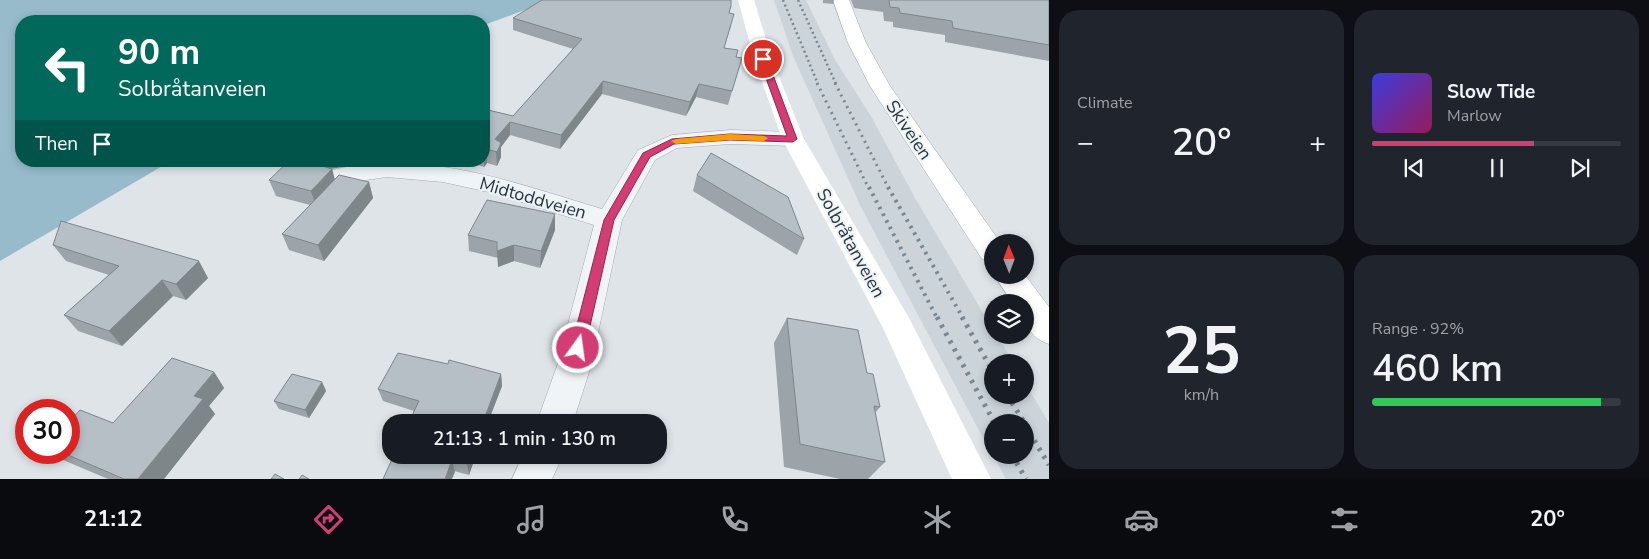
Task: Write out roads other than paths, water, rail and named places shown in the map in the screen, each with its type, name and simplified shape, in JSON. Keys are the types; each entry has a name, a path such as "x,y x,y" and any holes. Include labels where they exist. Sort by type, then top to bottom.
{"street":[{"name":"Solbråtanveien","path":"746,0 763,59 793,139 897,325 972,479"},
{"name":"Skiveien","path":"842,0 857,43 880,86 984,240"},
{"name":"Midtoddveien","path":"558,414 574,366 609,220 646,155 672,142 730,137 793,139"},
{"name":"Midtoddveien","path":"338,176 386,169 443,174 505,189 609,220"},
{"path":"1015,284 1049,331"},
{"path":"531,479 539,464"}],"water":[{"path":"0,0 552,0 490,23 490,15 15,15 15,167 161,167 0,261"}],"railway":[{"path":"783,0 818,84"},
{"path":"798,0 836,84"},
{"path":"817,83 869,189"},
{"path":"835,83 889,189"},
{"path":"869,187 937,318"},
{"path":"888,187 963,318"},
{"path":"937,317 990,414"},
{"path":"962,317 984,356"},
{"path":"1013,404 1019,414"},
{"path":"1034,440 1049,465"},
{"path":"1017,464 1026,479"}]}
